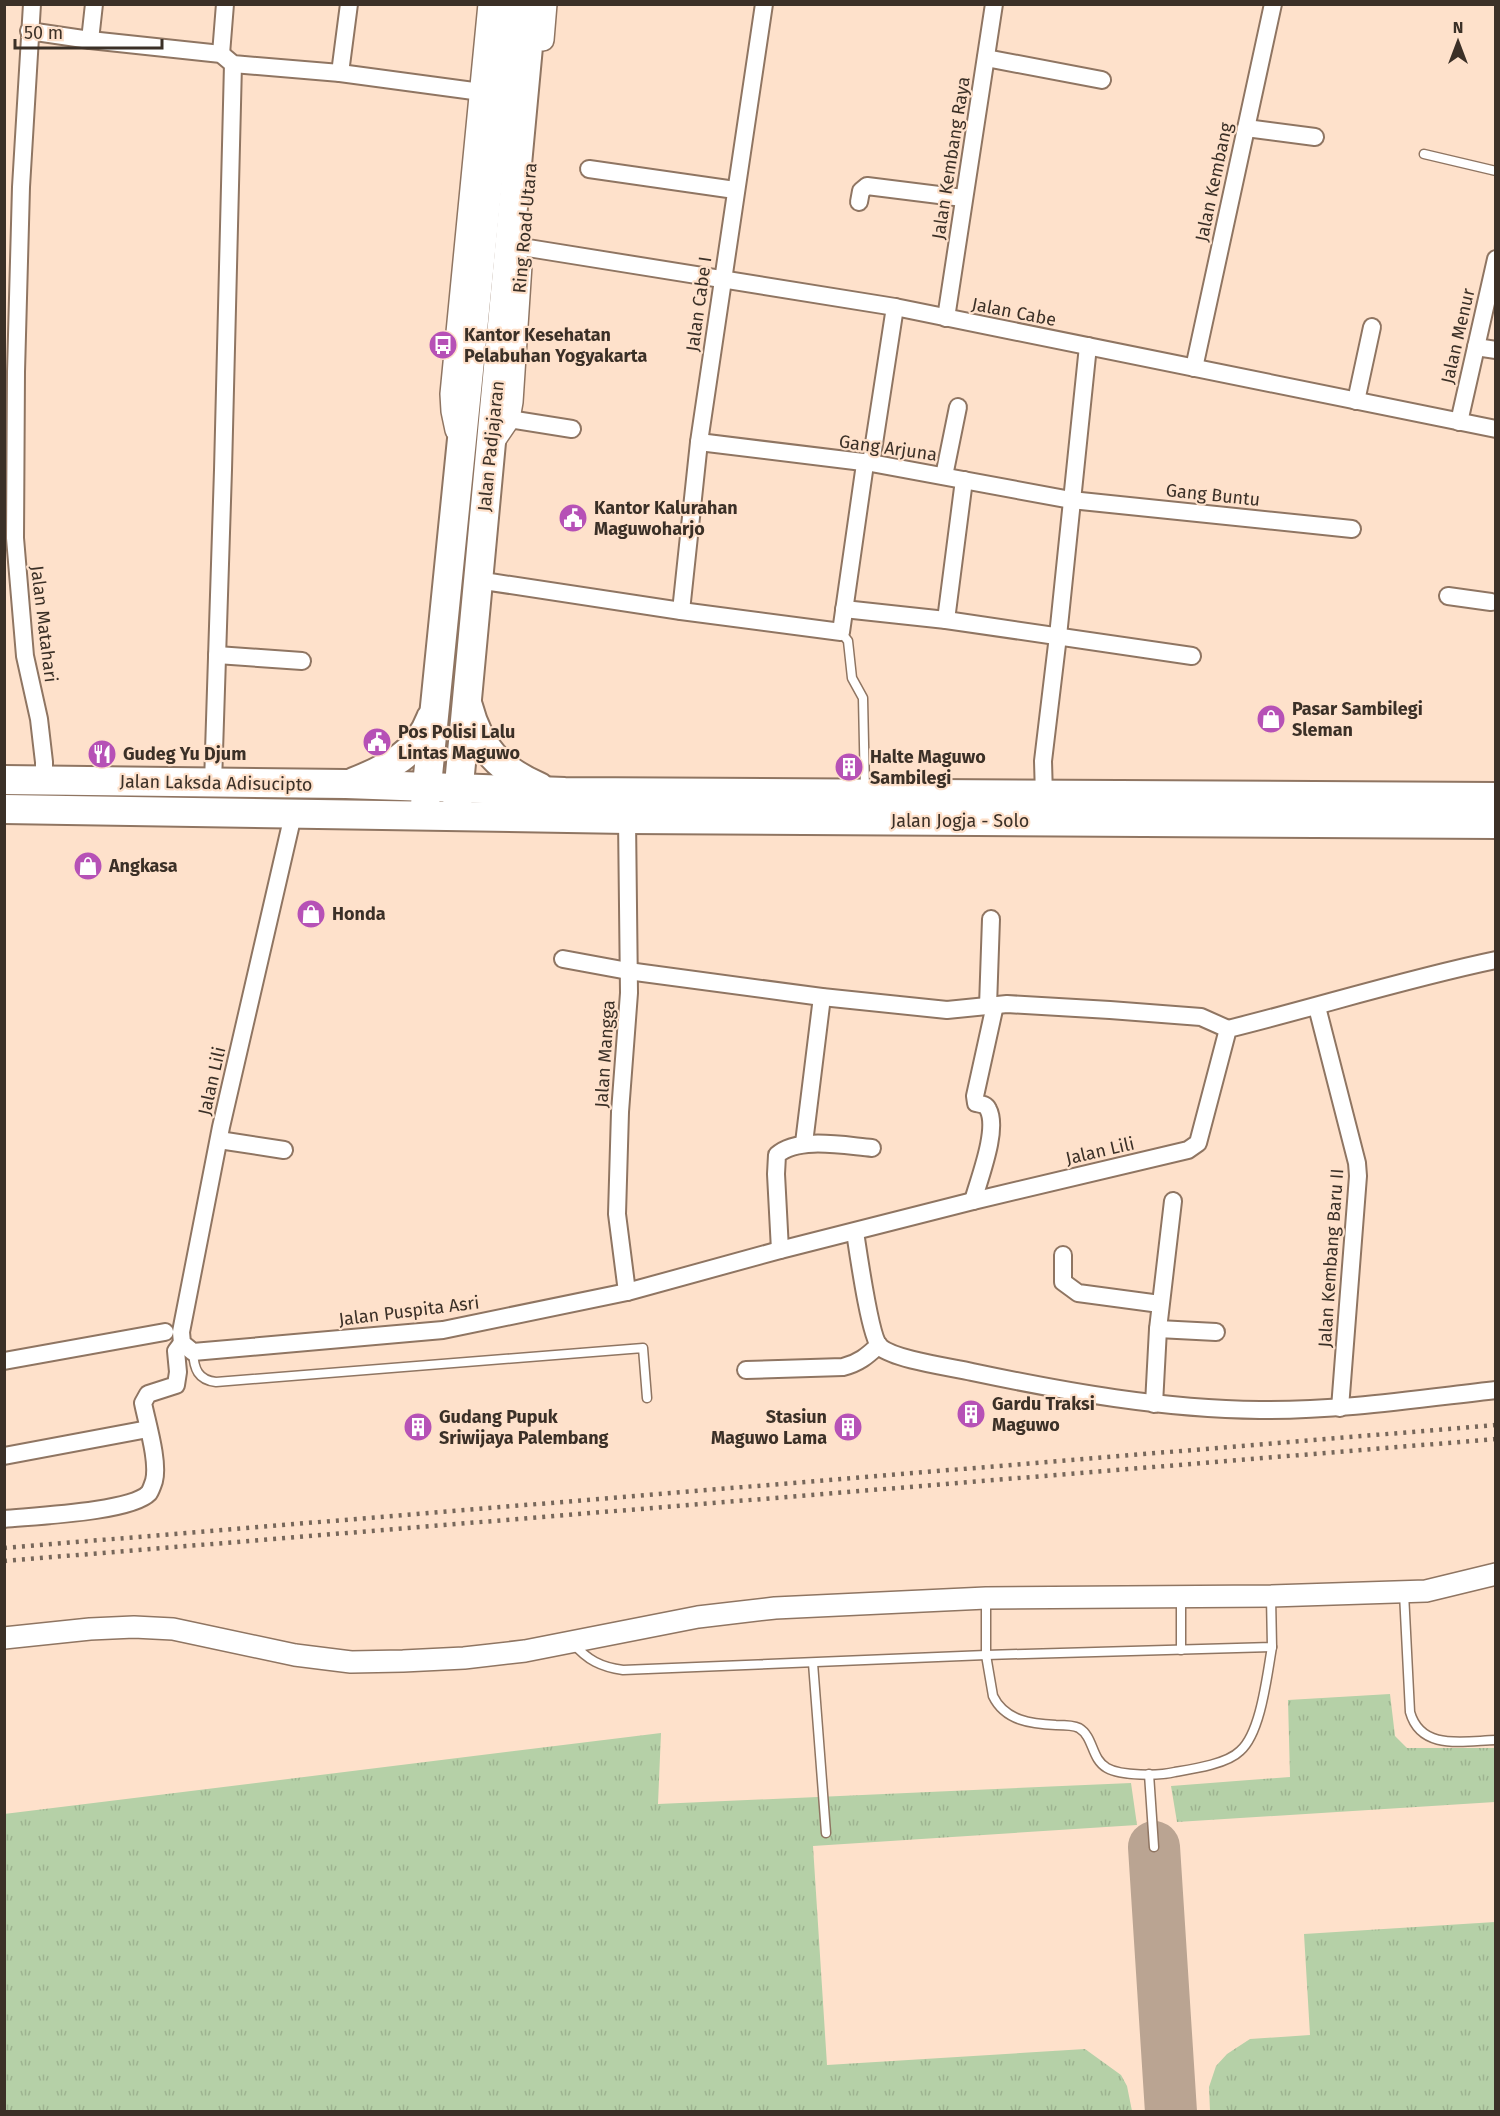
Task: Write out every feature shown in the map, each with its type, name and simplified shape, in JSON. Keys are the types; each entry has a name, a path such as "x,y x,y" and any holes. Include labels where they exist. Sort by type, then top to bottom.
{"highway":[{"name":"Jalan Padjajaran","path":"424,816 506,4"},
{"name":"Jalan Padjajaran","path":"456,816 532,4"},
{"path":"457,490 486,493"},
{"path":"466,698 478,735 490,754 504,768 519,778 554,791"},
{"path":"346,784 388,768 404,756 427,727 435,706"},
{"name":"Jalan Laksda Adisucipto","path":"4,780 427,787"},
{"name":"Jalan Jogja - Solo","path":"427,787 554,791 1044,796 1496,797"},
{"name":"Jalan Laksda Adisucipto","path":"4,809 424,816"},
{"name":"Jalan Jogja - Solo","path":"424,816 1496,824"}],"street":[{"name":"Jalan Matahari","path":"32,4 21,187 16,372 15,538 26,656 39,719 44,780"},
{"path":"90,40 94,4"},
{"path":"213,783 227,59 225,4"},
{"path":"340,73 349,4"},
{"path":"461,448 452,411 451,394 489,4"},
{"name":"Ring Road Utara","path":"491,447 509,419 512,402 522,247 546,4"},
{"name":"Jalan Cabe I","path":"681,611 699,442 764,4"},
{"name":"Jalan Kembang Raya","path":"946,318 994,4"},
{"name":"Jalan Kembang","path":"1194,368 1273,4"},
{"path":"29,31 481,93"},
{"path":"986,58 1102,80"},
{"path":"1246,128 1315,137"},
{"path":"589,169 735,190"},
{"path":"859,202 861,191 867,186 963,198"},
{"name":"Jalan Cabe","path":"522,247 895,307 1496,429"},
{"name":"Jalan Menur","path":"1459,422 1496,259"},
{"path":"477,580 681,611 841,632 895,307"},
{"path":"1356,401 1372,327"},
{"path":"1044,796 1043,761 1088,346"},
{"path":"1476,347 1496,350"},
{"path":"944,476 958,407"},
{"path":"509,419 572,429"},
{"name":"Gang Arjuna","path":"699,442 868,463 1071,500"},
{"path":"946,621 964,480"},
{"name":"Gang Buntu","path":"1071,500 1352,529"},
{"path":"1448,596 1491,601"},
{"path":"844,609 1058,636 1192,656"},
{"path":"217,655 302,661"},
{"name":"Jalan Lili","path":"148,1429 143,1403 145,1398 148,1394 176,1385 178,1372 176,1351 187,1347 182,1332 219,1140 293,815"},
{"name":"Jalan Mangga","path":"627,819 629,993 620,1112 617,1214 627,1292"},
{"path":"973,1201 993,1128 988,1109 985,1105 976,1103 975,1096 992,1006 991,919"},
{"path":"563,959 628,971 822,997 947,1010 1030,1005 1201,1017 1228,1029 1317,1007 1438,972 1496,960"},
{"path":"804,1143 822,997"},
{"name":"Jalan Kembang Baru II","path":"1317,1007 1357,1163 1358,1176 1340,1408"},
{"name":"Jalan Lili","path":"627,1292 973,1201 1188,1150 1198,1143 1228,1029"},
{"path":"219,1140 284,1150"},
{"path":"780,1250 777,1155 783,1149 804,1143 872,1148"},
{"path":"1154,1404 1158,1329 1173,1201"},
{"path":"855,1232 872,1326 879,1346 914,1359 1062,1391 1207,1409 1340,1408 1496,1390"},
{"path":"1063,1255 1063,1282 1078,1293 1161,1304"},
{"name":"Jalan Puspita Asri","path":"187,1347 443,1330 627,1292"},
{"path":"1158,1329 1216,1332"},
{"path":"4,1361 165,1332"},
{"path":"746,1370 855,1364 879,1346"},
{"path":"4,1456 148,1429 156,1470 149,1493 136,1501 112,1507 4,1519"},
{"path":"4,1638 134,1627 173,1629 295,1655 351,1662 464,1658 573,1643 735,1611 986,1598 1271,1596 1426,1592 1496,1574"}],"lane":[{"path":"1424,154 1496,171"},
{"path":"841,632 848,641 852,678 863,698 865,794"},
{"path":"187,1347 197,1373 209,1381 216,1382 643,1348 647,1398"},
{"path":"1404,1592 1410,1712 1413,1723 1420,1732 1440,1741 1496,1740"},
{"path":"1180,1596 1181,1650"},
{"path":"986,1598 986,1655 993,1696 1006,1713 1021,1721 1078,1727 1085,1734 1096,1759 1108,1769 1134,1774 1167,1774 1213,1764 1240,1752 1253,1731 1260,1712 1272,1647 1271,1596"},
{"path":"573,1643 583,1655 593,1662 623,1670 986,1655 1272,1647"},
{"path":"813,1663 826,1833"},
{"path":"1149,1774 1154,1847"}],"green space":[{"path":"1390,1694 1395,1736 1407,1748 1495,1748 1495,1802 1177,1822 1171,1786 1290,1777 1288,1700"},
{"path":"661,1733 658,1804 1131,1783 1137,1825 813,1846 827,2065 1085,2049 1121,2075 1127,2086 1132,2111 5,2111 4,1814"},
{"path":"1495,1922 1495,2111 1210,2111 1209,2087 1216,2066 1227,2054 1250,2039 1310,2035 1304,1934"}],"taxiway":[{"path":"1154,1847 1171,2112"}],"railway":[{"path":"4,1548 1496,1425"},
{"path":"4,1561 1496,1439"}],"place":[{"name":"Kantor Kesehatan Pelabuhan Yogyakarta","path":"443,345"},
{"name":"Kantor Kalurahan Maguwoharjo","path":"573,518"},
{"name":"Pasar Sambilegi Sleman","path":"1271,719"},
{"name":"Pos Polisi Lalu Lintas Maguwo","path":"377,742"},
{"name":"Gudeg Yu Djum","path":"102,754"},
{"name":"Halte Maguwo Sambilegi","path":"849,767"},
{"name":"Angkasa","path":"88,866"},
{"name":"Honda","path":"311,914"},
{"name":"Gardu Traksi Maguwo","path":"971,1414"},
{"name":"Gudang Pupuk Sriwijaya Palembang","path":"418,1427"},
{"name":"Stasiun Maguwo Lama","path":"848,1427"}]}
